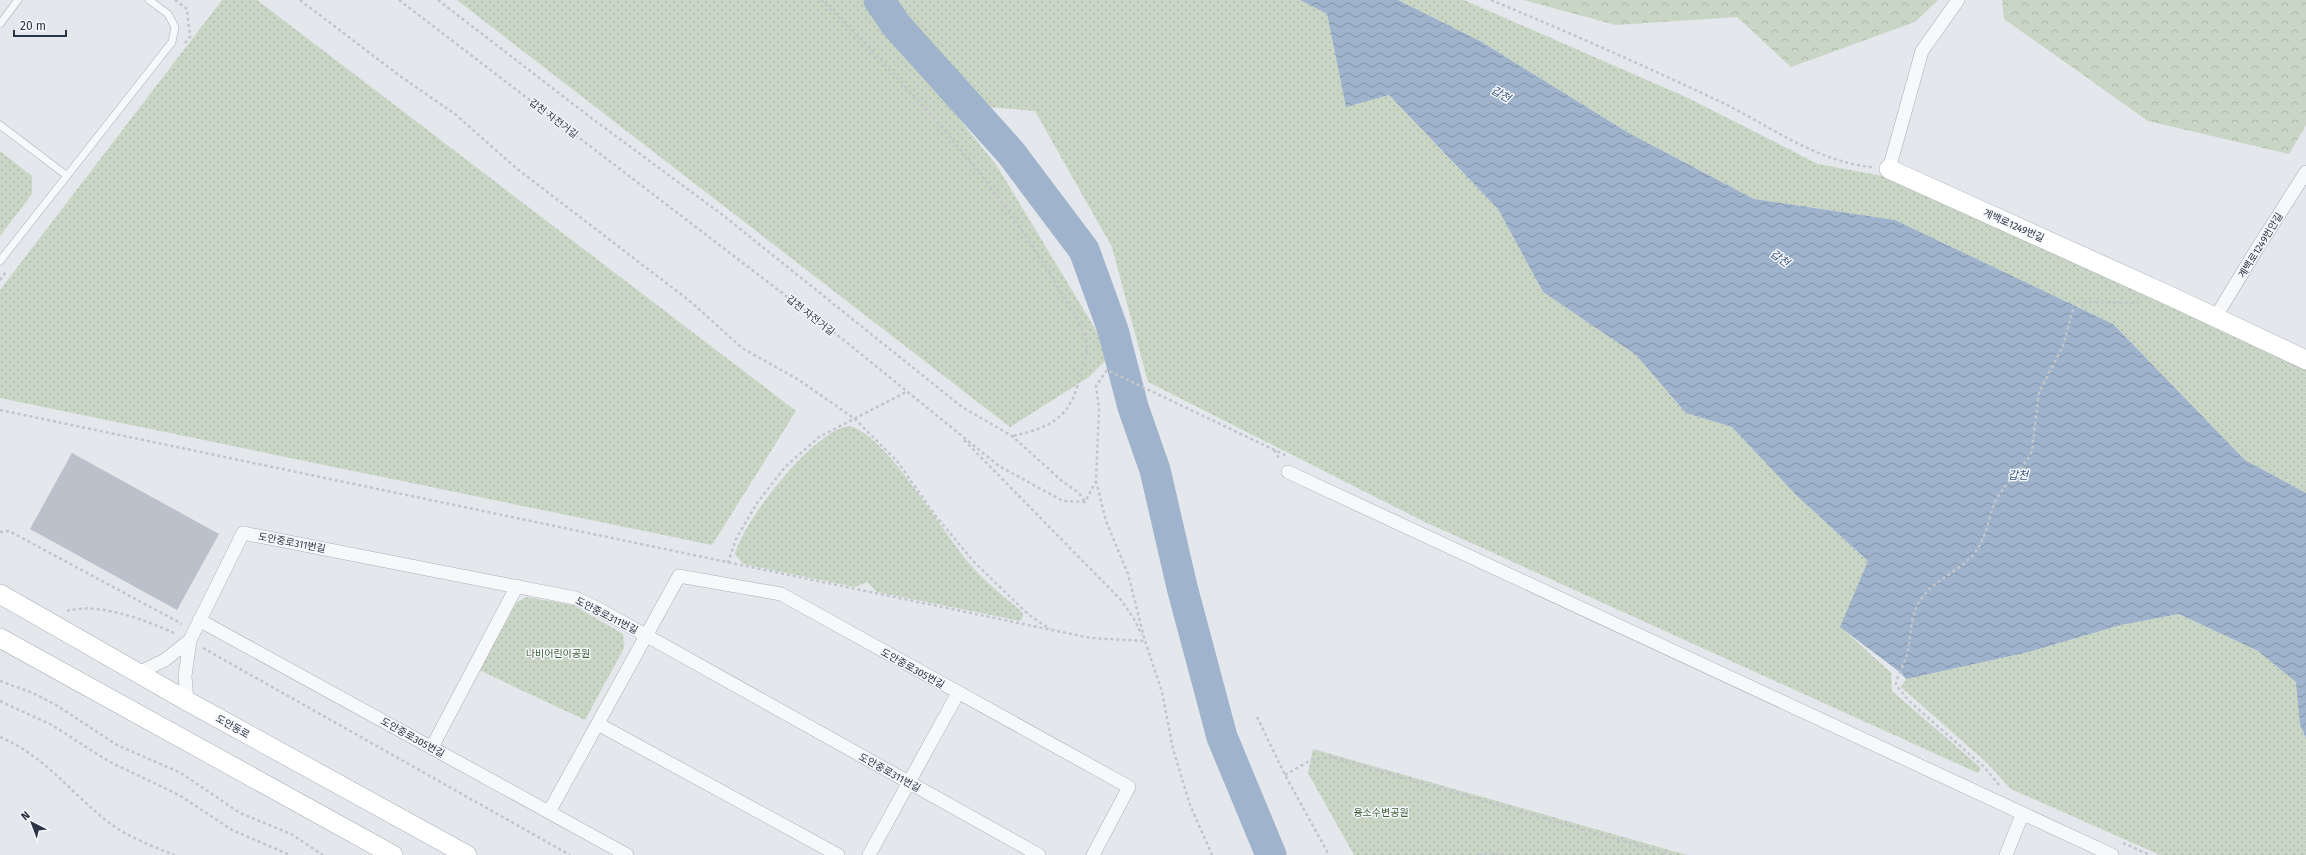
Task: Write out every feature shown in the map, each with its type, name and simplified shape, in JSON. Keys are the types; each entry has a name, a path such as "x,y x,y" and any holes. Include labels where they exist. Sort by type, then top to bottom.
{"main road":[{"name":"계백로1249번길","path":"1889,169 2306,360"},
{"name":"도안동로","path":"0,594 188,701 467,855"},
{"path":"0,638 393,855"}],"street":[{"path":"1889,169 1922,51 1958,0"},
{"name":"계백로1249번안길","path":"2215,318 2306,172"},
{"path":"1288,472 2022,815 2112,855"},
{"name":"도안중로311번길","path":"190,640 243,533 575,598 1039,855"},
{"name":"도안중로305번길","path":"646,636 679,576 781,594 1129,787 1093,855"},
{"path":"432,748 517,586"},
{"name":"도안중로305번길","path":"199,620 627,855"},
{"path":"549,812 646,636"},
{"path":"138,673 165,660 190,640"},
{"path":"188,701 186,670 190,640"},
{"path":"869,855 958,693"},
{"path":"598,724 838,855"},
{"path":"2006,855 2022,815"}],"lane":[{"path":"0,24 18,0"},
{"path":"0,261 66,175 172,42 175,27 168,14 150,0"},
{"path":"0,125 66,175"}],"path":[{"path":"300,0 400,76 455,114 516,168 691,302 742,348 800,380 855,419 897,460 935,515 974,562 1029,615 1052,630"},
{"name":"갑천 자전거길","path":"399,0 705,233 999,466 1063,501 1085,502"},
{"path":"438,0 590,117 724,216 962,407 1012,436 1062,481 1079,493 1085,502 1096,481"},
{"path":"821,0 919,104 987,181 1045,266 1077,320 1087,347 1077,392 1060,418 1040,430 1012,436"},
{"path":"1491,0 1720,102 1816,153 1856,166 1889,169"},
{"path":"2004,791 1984,767 1908,700 1896,685 1896,681 1905,663 1916,607 1931,587 1971,558 1978,549 1983,541 1999,494 2028,459 2032,451 2039,392 2063,346 2075,302 2143,303"},
{"path":"1148,388 1107,370 1096,386 1098,408 1096,481 1106,521 1128,574 1145,641 1162,692 1173,749 1190,805 1212,855"},
{"path":"728,563 736,539 757,503 785,467 819,437 906,392"},
{"path":"0,410 1091,638 1145,641"},
{"path":"958,434 1121,600 1134,619 1145,641"},
{"path":"0,532 9,531"},
{"path":"43,618 73,610 101,611 153,623 190,640 570,855"},
{"path":"0,681 33,693 56,705 117,745 181,773 240,813 291,834 323,855"},
{"path":"0,701 52,725 108,761 179,795 232,830 290,855"},
{"path":"1257,717 1285,775 1330,855"},
{"path":"0,737 12,742 46,764 109,823 174,855"},
{"path":"1285,775 1312,760 1331,757 1672,855"},
{"path":"1478,855 1490,853 1504,855"}],"green space":[{"path":"222,0 257,0 796,411 712,545 0,398 0,290"},
{"path":"457,0 864,0 997,166 1111,355 1089,377 1010,427"},
{"path":"897,0 1300,0 1327,14 1346,106 1389,95 1498,209 1543,292 1636,355 1686,413 1732,427 1797,496 1868,561 1841,627 1891,673 1892,691 1981,768 1978,773 1425,522 1148,382 1112,247 1035,111 989,107 930,51"},
{"path":"1398,0 1464,0 1688,98 1818,164 1893,178 2157,296 2306,370 2306,493 2245,460 2113,324 1895,220 1754,199 1627,132 1480,41"},
{"path":"1523,0 1938,0 1915,22 1791,67 1737,17 1616,25"},
{"path":"2002,0 2306,0 2306,125 2289,154 2148,121 2004,19"},
{"path":"0,151 32,176 32,194 0,236"},
{"path":"849,426 863,433 879,446 896,464 968,562 987,582 1022,612 1023,617 1020,621 877,592 867,582 855,587 743,564 735,554 741,539 752,520 782,479 800,459 818,443 834,431"},
{"name":"나비어린이공원","path":"527,597 573,605 623,634 624,648 585,720 479,670 517,602"},
{"path":"2179,614 2258,651 2297,682 2300,725 2306,738 2306,855 2160,855 2011,789 1986,762 1901,687 1906,679 2029,652 2121,625"},
{"name":"용소수변공원","path":"1313,749 1687,855 1354,855 1308,773"}],"water":[{"name":"갑천","path":"1300,0 1398,0 1480,41 1627,132 1754,199 1895,220 2113,324 2245,460 2306,493 2306,738 2300,725 2296,682 2258,651 2179,614 2121,625 2029,652 1906,679 1901,673 1840,627 1868,561 1797,496 1732,427 1686,413 1636,355 1543,292 1498,209 1389,95 1346,107 1327,14"}],"building":[{"path":"72,453 219,534 177,610 30,529"}],"waterway":[{"path":"879,0 896,25 1011,153 1084,250 1113,330 1133,407 1155,470 1182,587 1222,737 1271,855"}]}
